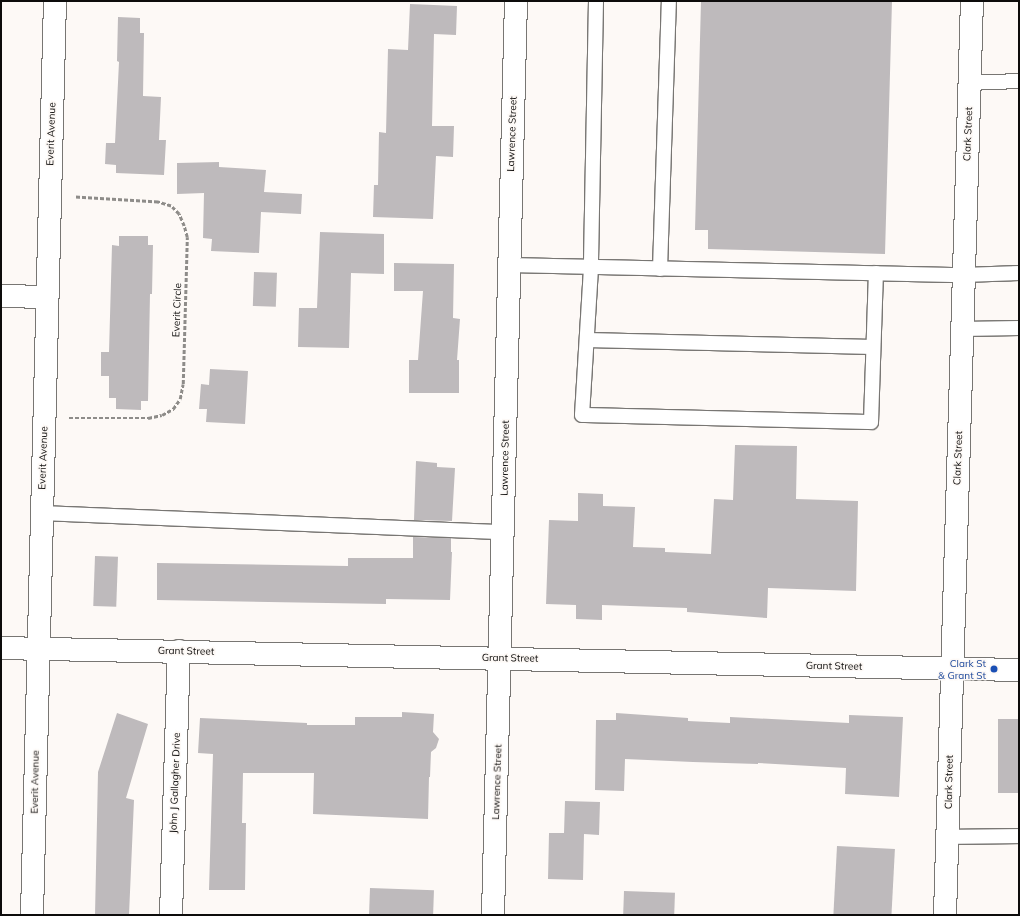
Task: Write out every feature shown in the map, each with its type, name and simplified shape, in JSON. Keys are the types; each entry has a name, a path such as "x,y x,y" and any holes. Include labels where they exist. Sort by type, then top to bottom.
{"street":[{"name":"Everit Avenue","path":"32,915 55,1"},
{"name":"Lawrence Street","path":"494,915 516,1"},
{"name":"Clark Street","path":"945,915 951,668 972,1"},
{"path":"1,296 47,297"},
{"name":"Grant Street","path":"1,648 1019,670"},
{"name":"John J Gallagher Drive","path":"170,915 179,651"}],"lane":[{"path":"596,1 591,268 582,415 871,422 876,273"},
{"path":"660,270 670,1"},
{"path":"969,82 1019,81"},
{"path":"509,265 660,270 963,275 1019,273"},
{"path":"962,329 1019,328"},
{"path":"586,340 873,347"},
{"path":"42,513 503,532"},
{"path":"947,837 1019,836"}],"path":[{"name":"Everit Circle","path":"44,418 148,418 174,409 180,399 183,384 187,238 179,214 171,206 158,202 50,196"}],"building":[{"path":"701,1 892,1 885,254 708,249 708,230 695,230"},
{"path":"410,4 457,6 456,35 434,34 432,126 454,126 453,157 436,156 433,219 373,217 374,185 378,185 379,132 386,133 388,49 408,50"},
{"path":"118,17 140,18 140,33 144,33 143,96 161,97 159,140 166,140 164,175 116,173 116,165 105,164 106,143 115,143 119,62 117,61"},
{"path":"219,162 219,167 266,170 264,192 302,194 301,214 261,212 259,253 211,251 212,239 203,238 204,193 177,194 177,163"},
{"path":"320,232 384,234 384,274 351,273 349,348 298,347 299,308 317,308"},
{"path":"119,236 148,236 148,245 153,245 152,294 150,294 148,401 141,401 141,410 116,409 116,398 109,398 109,376 101,376 101,352 109,352 112,245 119,246"},
{"path":"394,263 454,264 453,318 460,319 457,360 459,360 459,393 409,393 409,360 418,360 423,291 394,291"},
{"path":"254,272 277,273 276,307 253,306"},
{"path":"210,369 248,371 245,424 206,422 207,409 199,409 201,384 209,385"},
{"path":"735,445 797,446 796,499 858,501 856,591 768,588 767,618 687,612 687,608 602,605 602,620 576,619 576,605 546,604 549,520 578,521 578,493 603,494 603,506 635,507 633,547 665,548 665,552 711,554 714,499 733,500"},
{"path":"416,461 437,463 437,467 455,468 452,521 414,520"},
{"path":"413,537 451,538 452,552 450,600 386,599 386,604 157,600 157,563 348,566 348,558 413,558"},
{"path":"95,556 118,557 116,607 93,606"},
{"path":"402,712 434,714 433,732 439,739 436,748 431,752 428,819 313,814 314,773 243,773 242,823 246,823 245,890 209,890 213,754 198,753 200,718 307,723 307,725 355,725 355,717 402,717"},
{"path":"117,713 148,724 126,798 134,800 129,915 95,915 98,772"},
{"path":"616,713 688,718 688,721 730,723 730,717 849,723 849,715 903,717 899,797 845,794 846,768 758,763 625,759 624,791 595,790 596,720 616,720"},
{"path":"998,719 1019,719 1019,793 998,793"},
{"path":"565,801 600,802 599,835 584,834 583,880 548,879 549,833 564,833"},
{"path":"837,846 895,849 891,915 833,915"},
{"path":"370,888 434,890 433,915 369,915"},
{"path":"624,891 675,893 674,915 623,915"}],"place":[{"name":"Clark St & Grant St","path":"994,669"}]}
